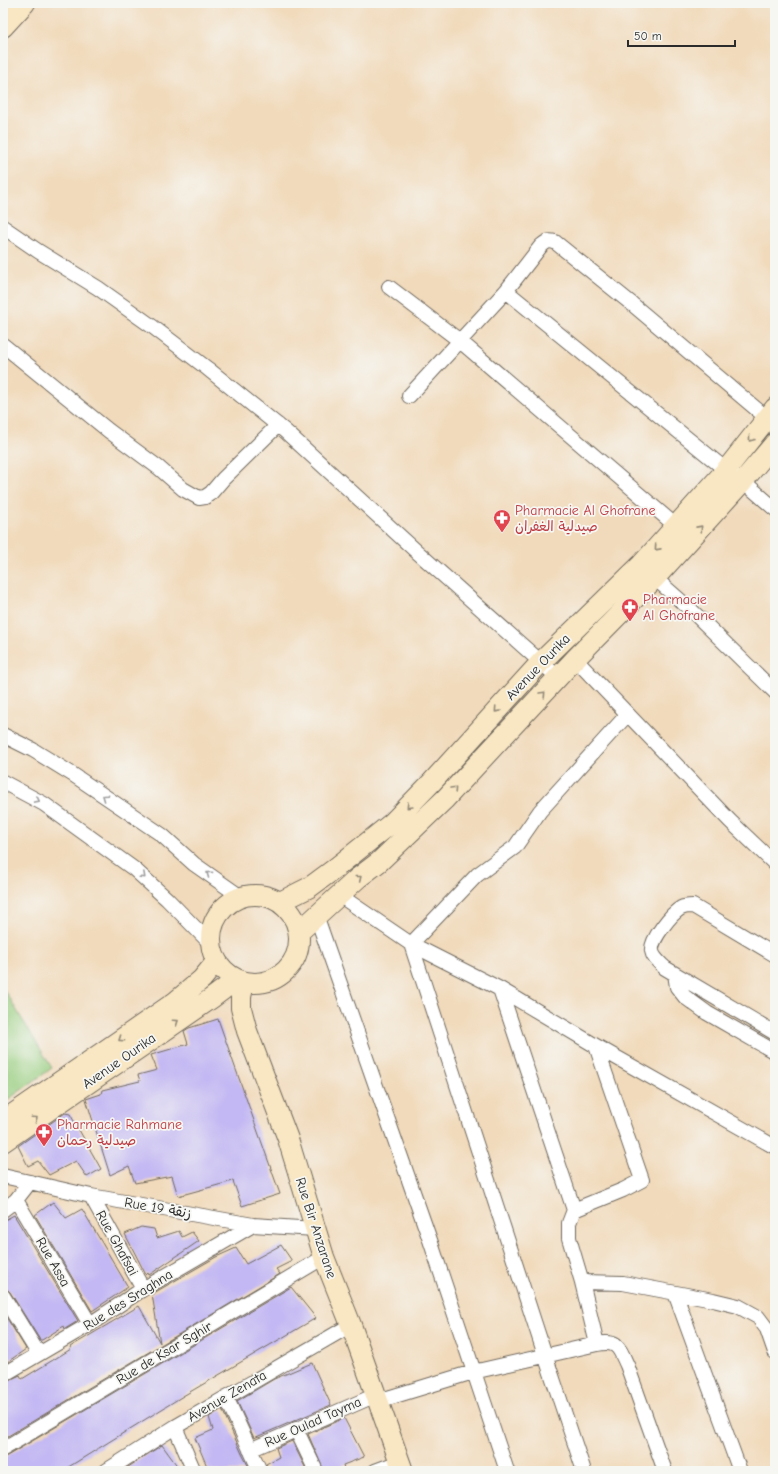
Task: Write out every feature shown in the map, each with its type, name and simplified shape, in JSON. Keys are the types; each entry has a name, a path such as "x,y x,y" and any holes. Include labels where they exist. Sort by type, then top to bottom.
{"street":[{"path":"3,27 25,3"},
{"path":"3,227 38,251 98,288 153,327 278,425 558,678"},
{"path":"409,396 506,291 541,246 550,241 555,242 771,413"},
{"path":"389,287 460,341 676,526"},
{"path":"506,291 726,470 743,481 775,509"},
{"path":"3,345 110,431 159,468 183,489 199,498 205,497 211,493 278,425"},
{"name":"Avenue Ourika","path":"299,932 340,894 379,862 445,799 558,678 648,571 676,526 726,470 771,413"},
{"name":"Avenue Ourika","path":"280,902 310,887 393,822 432,782 541,662 648,571 743,481 775,443"},
{"path":"648,571 691,610 775,692"},
{"path":"575,659 627,715 775,864"},
{"path":"411,944 477,875 515,847 540,810 627,715"},
{"path":"3,735 33,750 72,774 162,836 194,864 241,897"},
{"path":"3,782 44,804 134,869 167,899 213,953 225,973 240,981 259,984 273,980 285,972 294,960 299,946 299,932 292,915 280,902 268,896 254,895 241,897 232,901 217,916 210,934 213,953"},
{"path":"340,894 411,944 500,989 596,1046 775,1147"},
{"path":"775,955 693,906 682,907 674,914 662,928 652,946 652,954 665,968 775,1033"},
{"path":"316,915 430,1240 507,1471"},
{"path":"411,944 584,1471"},
{"name":"Avenue Ourika","path":"3,1121 174,1002 202,979 213,953"},
{"path":"675,974 677,987 685,997 707,1012 775,1052"},
{"name":"Avenue Ourika","path":"3,1142 212,998 240,981"},
{"name":"Rue Bir Anzarane","path":"240,981 241,1008 247,1031 288,1140 324,1257 351,1325 401,1466"},
{"path":"500,989 574,1210 569,1223 569,1238 582,1282 596,1344"},
{"path":"574,1210 623,1190 642,1180 596,1046"},
{"name":"Rue 19 زنقة","path":"3,1176 91,1196 253,1225 315,1229"},
{"path":"3,1210 16,1200 30,1182"},
{"name":"Rue Ghafsai","path":"91,1196 143,1289"},
{"name":"Rue Assa","path":"16,1200 90,1324"},
{"name":"Rue des Sraghna","path":"3,1375 38,1353 90,1324 143,1289 253,1225"},
{"name":"Rue de Ksar Sghir","path":"3,1449 324,1257"},
{"path":"582,1282 623,1283 738,1306 758,1317 767,1329 775,1352"},
{"path":"675,1293 740,1471"},
{"path":"3,1296 38,1353"},
{"name":"Avenue Zenata","path":"106,1471 175,1427 351,1325"},
{"name":"Rue Oulad Tayma","path":"250,1450 296,1429 377,1398 473,1372 606,1342 614,1344 620,1349 665,1471"},
{"path":"226,1397 260,1471"},
{"path":"175,1427 194,1471"},
{"path":"296,1429 316,1471"},
{"path":"376,1471 401,1466"}],"green space":[{"path":"3,988 52,1068 3,1103"}],"building":[{"path":"218,1019 280,1194 242,1206 233,1181 178,1196 172,1176 135,1183 129,1166 110,1175 86,1099 101,1094 102,1090 140,1081 138,1075 157,1070 151,1055 188,1044 184,1031"},
{"path":"65,1113 70,1114 101,1169 87,1177 76,1161 49,1175 38,1161 28,1166 18,1146"},
{"path":"53,1202 66,1218 82,1209 128,1287 92,1311 35,1215"},
{"path":"14,1215 78,1321 65,1329 64,1326 42,1340 40,1340 10,1292 3,1288 3,1221"},
{"path":"141,1227 154,1229 157,1238 179,1231 182,1237 192,1232 199,1241 149,1275 148,1273 146,1275 125,1234"},
{"path":"281,1245 292,1261 276,1269 280,1274 3,1439 3,1383 20,1375 22,1379 71,1349 70,1347 139,1306 160,1343 152,1294 216,1257 236,1248 246,1264"},
{"path":"291,1287 316,1318 183,1396 62,1471 3,1471 3,1457"},
{"path":"3,1312 26,1349 3,1365"},
{"path":"312,1363 331,1405 254,1438 237,1401 274,1379"},
{"path":"222,1409 251,1471 209,1471 195,1438 213,1430 209,1417"},
{"path":"344,1418 364,1457 343,1465 345,1471 324,1471 308,1434"},
{"path":"292,1441 307,1471 268,1471 266,1464 279,1457 276,1448"},
{"path":"162,1445 181,1471 122,1471"}],"place":[{"name":"Pharmacie Al Ghofrane صيدلية الغفران","path":"502,533"},
{"name":"Pharmacie Al Ghofrane","path":"630,622"},
{"name":"Pharmacie Rahmane صيدلية رحمان","path":"44,1147"}]}
